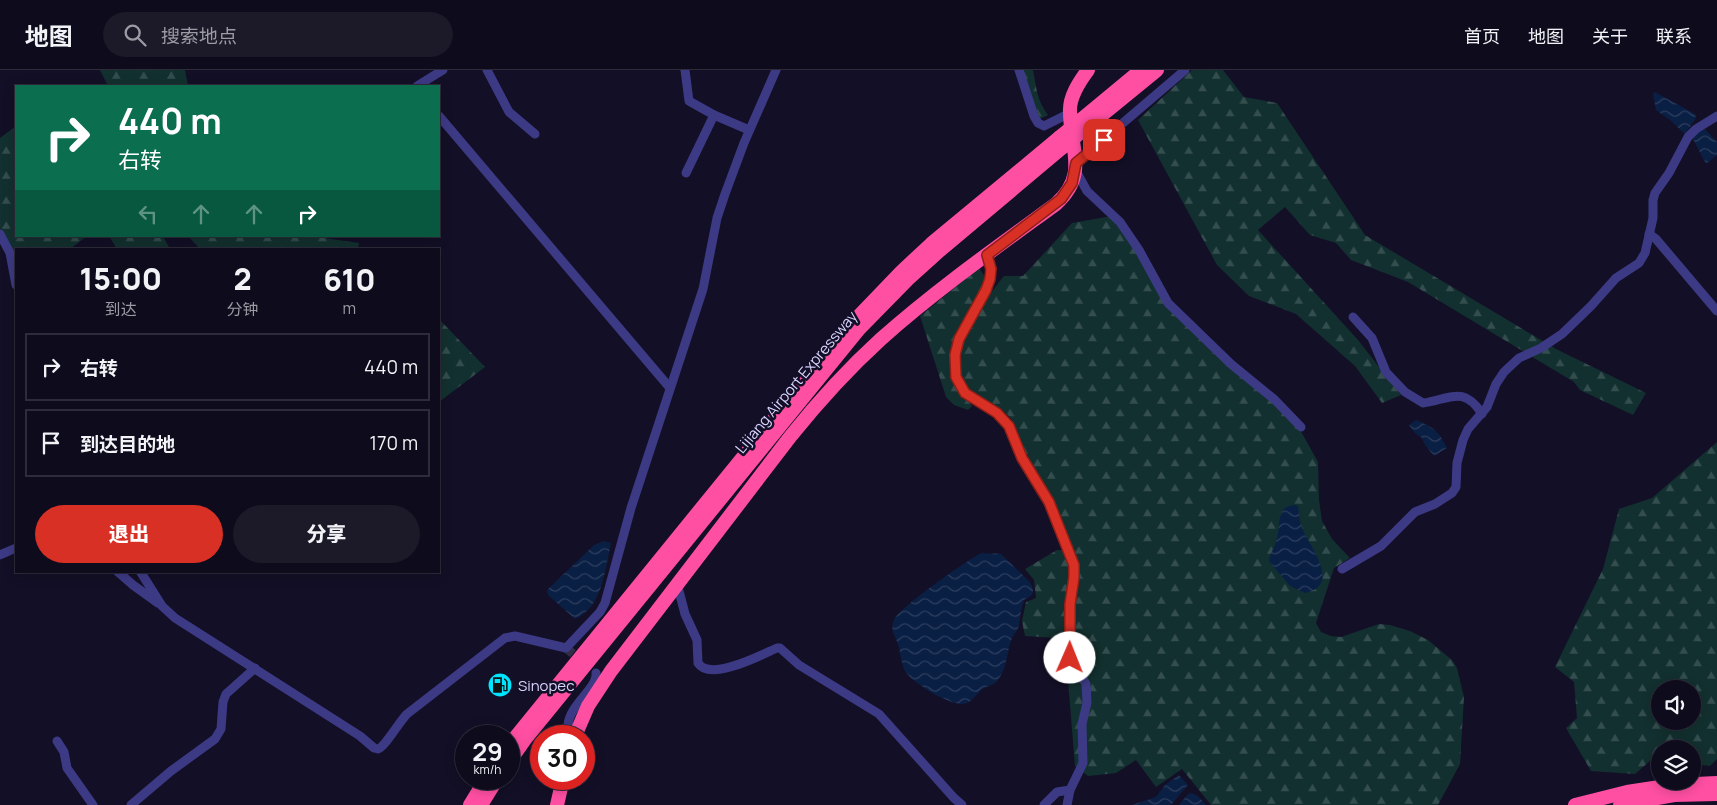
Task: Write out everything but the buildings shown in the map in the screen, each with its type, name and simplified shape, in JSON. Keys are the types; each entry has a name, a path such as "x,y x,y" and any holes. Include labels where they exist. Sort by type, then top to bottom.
{"highway":[{"name":"Lijiang Airport Expressway","path":"520,747 859,329 938,252 1062,142 1079,120 1141,70"},
{"name":"Lijiang Airport Expressway","path":"1079,120 1157,70"},
{"path":"578,725 603,682 790,437 834,385 898,323 1061,199 1072,183 1076,167 1079,120 1074,92 1086,71"},
{"name":"Lijiang Airport Expressway","path":"520,731 852,323 926,249 1062,142"},
{"path":"1701,786 1717,784"},
{"path":"470,805 479,790"},
{"path":"482,805 491,790"},
{"path":"557,805 560,790"},
{"path":"1620,805 1674,790"},
{"path":"1575,805 1627,792 1674,790 1717,794"}],"street":[{"path":"419,85 443,70"},
{"path":"487,70 509,112 534,134"},
{"path":"685,70 689,101 714,115 749,130"},
{"path":"119,573 175,618 256,668 360,736 374,748 380,749 384,746 396,726 407,714 506,638 514,636 566,648 600,612 605,603 631,508 703,289 717,218 749,130 776,70"},
{"path":"1019,70 1038,123 1044,126 1079,120"},
{"path":"1185,70 1076,167 1087,191 1120,222 1139,250 1172,307 1231,364 1275,400 1301,427"},
{"path":"686,173 714,115"},
{"path":"1342,569 1381,546 1415,512 1435,504 1452,493 1456,487 1457,462 1463,440 1468,429 1487,406 1496,384 1506,369 1519,358 1540,348 1562,334 1616,278 1640,263 1645,253 1653,218 1653,200 1657,189 1669,173 1688,137 1696,129 1717,116"},
{"path":"440,117 670,388"},
{"path":"0,234 10,253 15,279"},
{"path":"1649,234 1656,239 1717,311"},
{"path":"987,255 991,269 990,279 959,339 955,355 955,372 958,383 965,393 997,413 1009,426 1022,458 1049,502 1074,565 1070,604 1070,658 1086,684 1087,703 1082,724 1083,763 1070,790 1067,805"},
{"path":"1353,317 1372,338 1386,372 1405,392 1423,403 1452,395 1458,396 1473,403 1482,414"},
{"path":"0,554 15,548"},
{"path":"141,573 162,606"},
{"path":"675,587 679,591 685,614 697,640 698,663 700,666 708,670 718,670 743,663 780,648 799,665 879,714 962,805"},
{"path":"131,805 171,771 215,739 221,729 223,702 226,694 256,668"},
{"path":"568,725 581,699 595,682 596,673"},
{"path":"57,741 64,752 67,768 93,805"},
{"path":"1044,805 1057,792 1070,790"}],"green space":[{"path":"100,70 185,70 188,85 108,85"},
{"path":"1022,70 1033,70 1039,98 1048,115 1040,119"},
{"path":"1192,70 1223,70 1244,97 1277,103 1365,235 1556,349 1646,393 1633,415 1580,390 1574,382 1408,282 1351,260 1336,243 1310,235 1285,207 1258,230 1358,340 1401,395 1382,403 1355,366 1296,314 1249,296 1217,265 1138,120"},
{"path":"15,127 15,237 86,237 71,248 15,248 15,266 7,238 0,229 0,138"},
{"path":"1112,216 1119,223 1167,304 1299,428 1318,462 1319,500 1322,521 1332,539 1350,558 1334,568 1316,623 1321,632 1341,637 1379,624 1390,625 1410,631 1428,640 1452,660 1457,668 1464,697 1460,764 1438,805 1211,805 1182,769 1156,787 1136,760 1116,773 1088,776 1075,766 1068,680 1058,638 1025,636 1022,621 1026,602 1036,598 1034,580 1025,569 1057,550 1073,551 1054,504 1039,475 1028,459 1012,420 1003,411 971,393 962,380 959,365 961,349 975,316 1004,276 1023,276 1072,223"},
{"path":"110,237 164,237 169,248 116,248"},
{"path":"189,237 318,237 359,243 358,248 199,248"},
{"path":"979,268 986,278 954,340 954,381 972,406 968,410 954,405 946,397 920,316"},
{"path":"440,320 485,367 440,401"},
{"path":"1717,442 1717,759 1710,766 1701,765 1701,740 1651,740 1651,761 1635,774 1591,771 1566,728 1577,718 1574,682 1555,667 1603,569 1619,509 1652,498"}],"water":[{"path":"1655,92 1695,114 1696,118 1685,134 1656,110 1653,94"},
{"path":"1705,129 1717,142 1717,155 1706,164 1693,139 1696,133"},
{"path":"1416,420 1435,430 1447,448 1434,456 1422,438 1409,425"},
{"path":"1288,506 1298,506 1301,525 1320,563 1322,573 1322,582 1316,589 1305,593 1290,586 1269,561 1277,538 1281,514"},
{"path":"604,541 611,543 597,597 592,606 575,619 548,595 547,590 594,545"},
{"path":"981,553 1001,554 1030,582 1033,593 1023,602 1018,627 1012,638 1001,676 996,682 981,690 972,700 963,704 940,697 909,676 903,665 893,624 899,613 920,595"},
{"path":"1179,775 1188,785 1171,805 1132,805 1156,797 1165,785"},
{"path":"1192,793 1198,796 1206,805 1179,805 1188,794"}],"tunnel":[{"path":"566,648 583,662"}],"place":[{"name":"Sinopec","path":"500,685"}],"route":[{"path":"1070,658 1070,596 1074,577 1074,565 1049,502 1022,458 1009,426 997,413 969,397 961,388 955,372 955,355 962,331 986,290 990,279 991,269 987,255 1056,204 1072,183 1076,171 1076,163 1104,140"}]}
